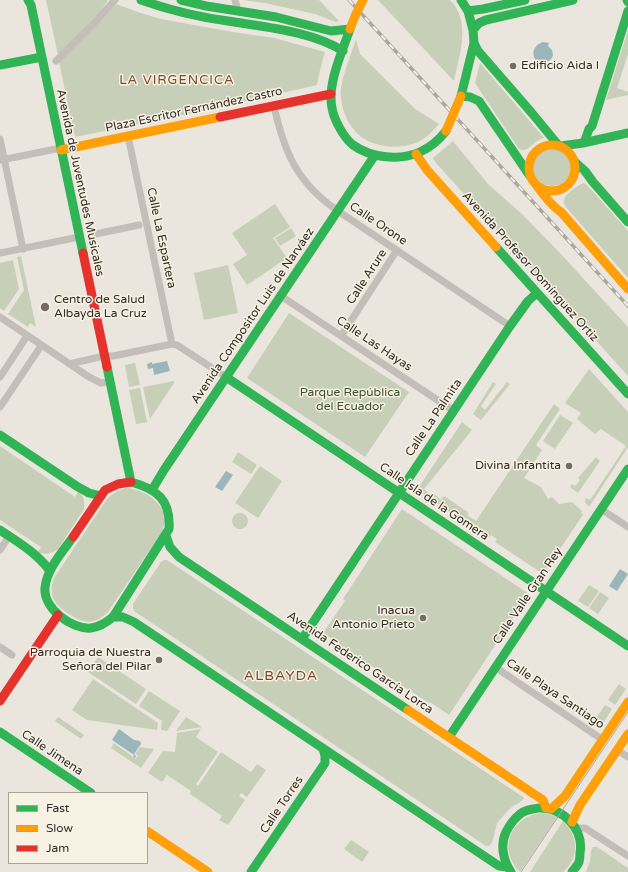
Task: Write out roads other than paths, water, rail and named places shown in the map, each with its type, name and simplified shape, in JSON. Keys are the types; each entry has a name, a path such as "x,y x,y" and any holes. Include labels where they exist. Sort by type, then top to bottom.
{"main road":[{"path":"141,0 196,16 296,34 327,42 343,51"},
{"path":"181,0 206,6 276,17 334,31 350,29"},
{"path":"363,0 350,29 336,72 331,94 332,109 340,128 347,139 359,148 375,155 402,157 416,154 436,143 446,131 461,96 474,43 473,30 468,11 461,0"},
{"path":"468,11 525,0"},
{"path":"473,30 480,23 486,20 573,0"},
{"name":"Avenida de Juventudes Musicales","path":"30,2 130,482"},
{"path":"574,161 592,126 628,11"},
{"path":"474,43 480,54 560,146 572,156 575,171 568,184 560,194 558,201 562,214"},
{"path":"0,65 42,57"},
{"name":"Plaza Escritor Fernández Castro","path":"61,149 331,94"},
{"path":"461,96 474,97 479,101 542,194 562,214 628,288"},
{"path":"592,126 600,135 606,138"},
{"path":"593,182 584,179 568,184 560,189 549,190 542,188 534,181 529,170 532,156 544,146 560,146 583,143 628,133"},
{"name":"Avenida Profesor Domínguez Ortiz","path":"416,154 427,170 628,394"},
{"name":"Avenida Compositor Luis de Narváez","path":"152,490 375,155"},
{"path":"574,161 590,177 628,222"},
{"name":"Calle La Palmita","path":"302,638 510,326 528,301 537,293"},
{"name":"Calle Isla de la Gomera","path":"226,377 628,646"},
{"path":"0,435 78,487 89,493 101,496"},
{"name":"Calle Valle Gran Rey","path":"449,737 628,469"},
{"path":"130,482 140,484 152,490 161,496 167,505 171,521 169,528 166,536 113,617 99,627 84,628 76,626 58,615 52,609 46,596 44,588 45,581 50,571 105,490 114,485 130,482"},
{"path":"0,530 34,553 46,564 50,571"},
{"name":"Avenida Federico García Lorca","path":"166,536 171,550 179,556 543,800 548,808"},
{"path":"0,701 58,615"},
{"path":"113,617 123,617 131,620 499,866 509,870"},
{"path":"548,808 565,796 628,702"},
{"name":"Calle Jimena","path":"0,732 90,792"},
{"path":"575,825 580,805 628,734"},
{"name":"Calle Torres","path":"251,872 324,763 324,748"},
{"name":"Calle Torres","path":"259,872 326,771 335,763 342,761"},
{"path":"509,870 503,857 502,845 504,834 511,822 516,817 528,810 535,808 548,808 561,812 568,817 575,825 580,838 582,849 578,862 572,872"},
{"path":"148,832 208,872"}],"street":[{"path":"56,61 115,0"},
{"path":"235,0 238,11"},
{"name":"Calle Orone","path":"274,106 286,149 294,166 305,182 320,197 338,211 510,326"},
{"name":"Calle La Espartera","path":"128,136 172,344"},
{"path":"0,139 2,160 23,249"},
{"path":"2,160 61,149"},
{"path":"91,235 140,225"},
{"path":"0,253 79,237"},
{"name":"Calle Arure","path":"341,336 397,250"},
{"name":"Calle Las Hayas","path":"281,296 454,411"},
{"path":"0,317 89,377 101,384 110,382"},
{"path":"0,377 25,339"},
{"path":"69,364 172,344 177,345 226,377"},
{"path":"0,407 39,349"},
{"path":"601,509 628,527"},
{"path":"0,550 9,536"},
{"path":"0,647 12,655"},
{"name":"Calle Playa Santiago","path":"495,667 603,740"},
{"path":"617,750 628,757"},
{"path":"575,825 585,828 628,856"}],"water":[{"path":"543,42 549,43 548,46 552,50 553,55 551,59 543,62 542,65 535,59 534,49"},
{"path":"167,361 170,371 154,375 153,368 148,369 147,364 152,362 152,364"},
{"path":"226,471 233,475 222,491 215,487"},
{"path":"620,569 628,574 617,591 609,586"},
{"path":"119,729 134,740 140,741 141,744 134,754 136,756 135,758 133,756 134,755 112,740"}],"tram line":[{"path":"521,872 628,712"}],"railway":[{"path":"349,0 628,306"}],"place":[{"name":"Edificio Aida I","path":"513,66"},
{"name":"Centro de Salud Albayda La Cruz","path":"45,307"},
{"name":"Divina Infantita","path":"569,466"},
{"name":"Inacua Antonio Prieto","path":"423,618"},
{"name":"Parroquia de Nuestra Señora del Pilar","path":"159,660"}],"district":[{"name":"LA VIRGENCICA","path":"177,81"},
{"name":"ALBAYDA","path":"281,676"}],"park label":[{"name":"Parque República del Ecuador","path":"350,400"}]}
